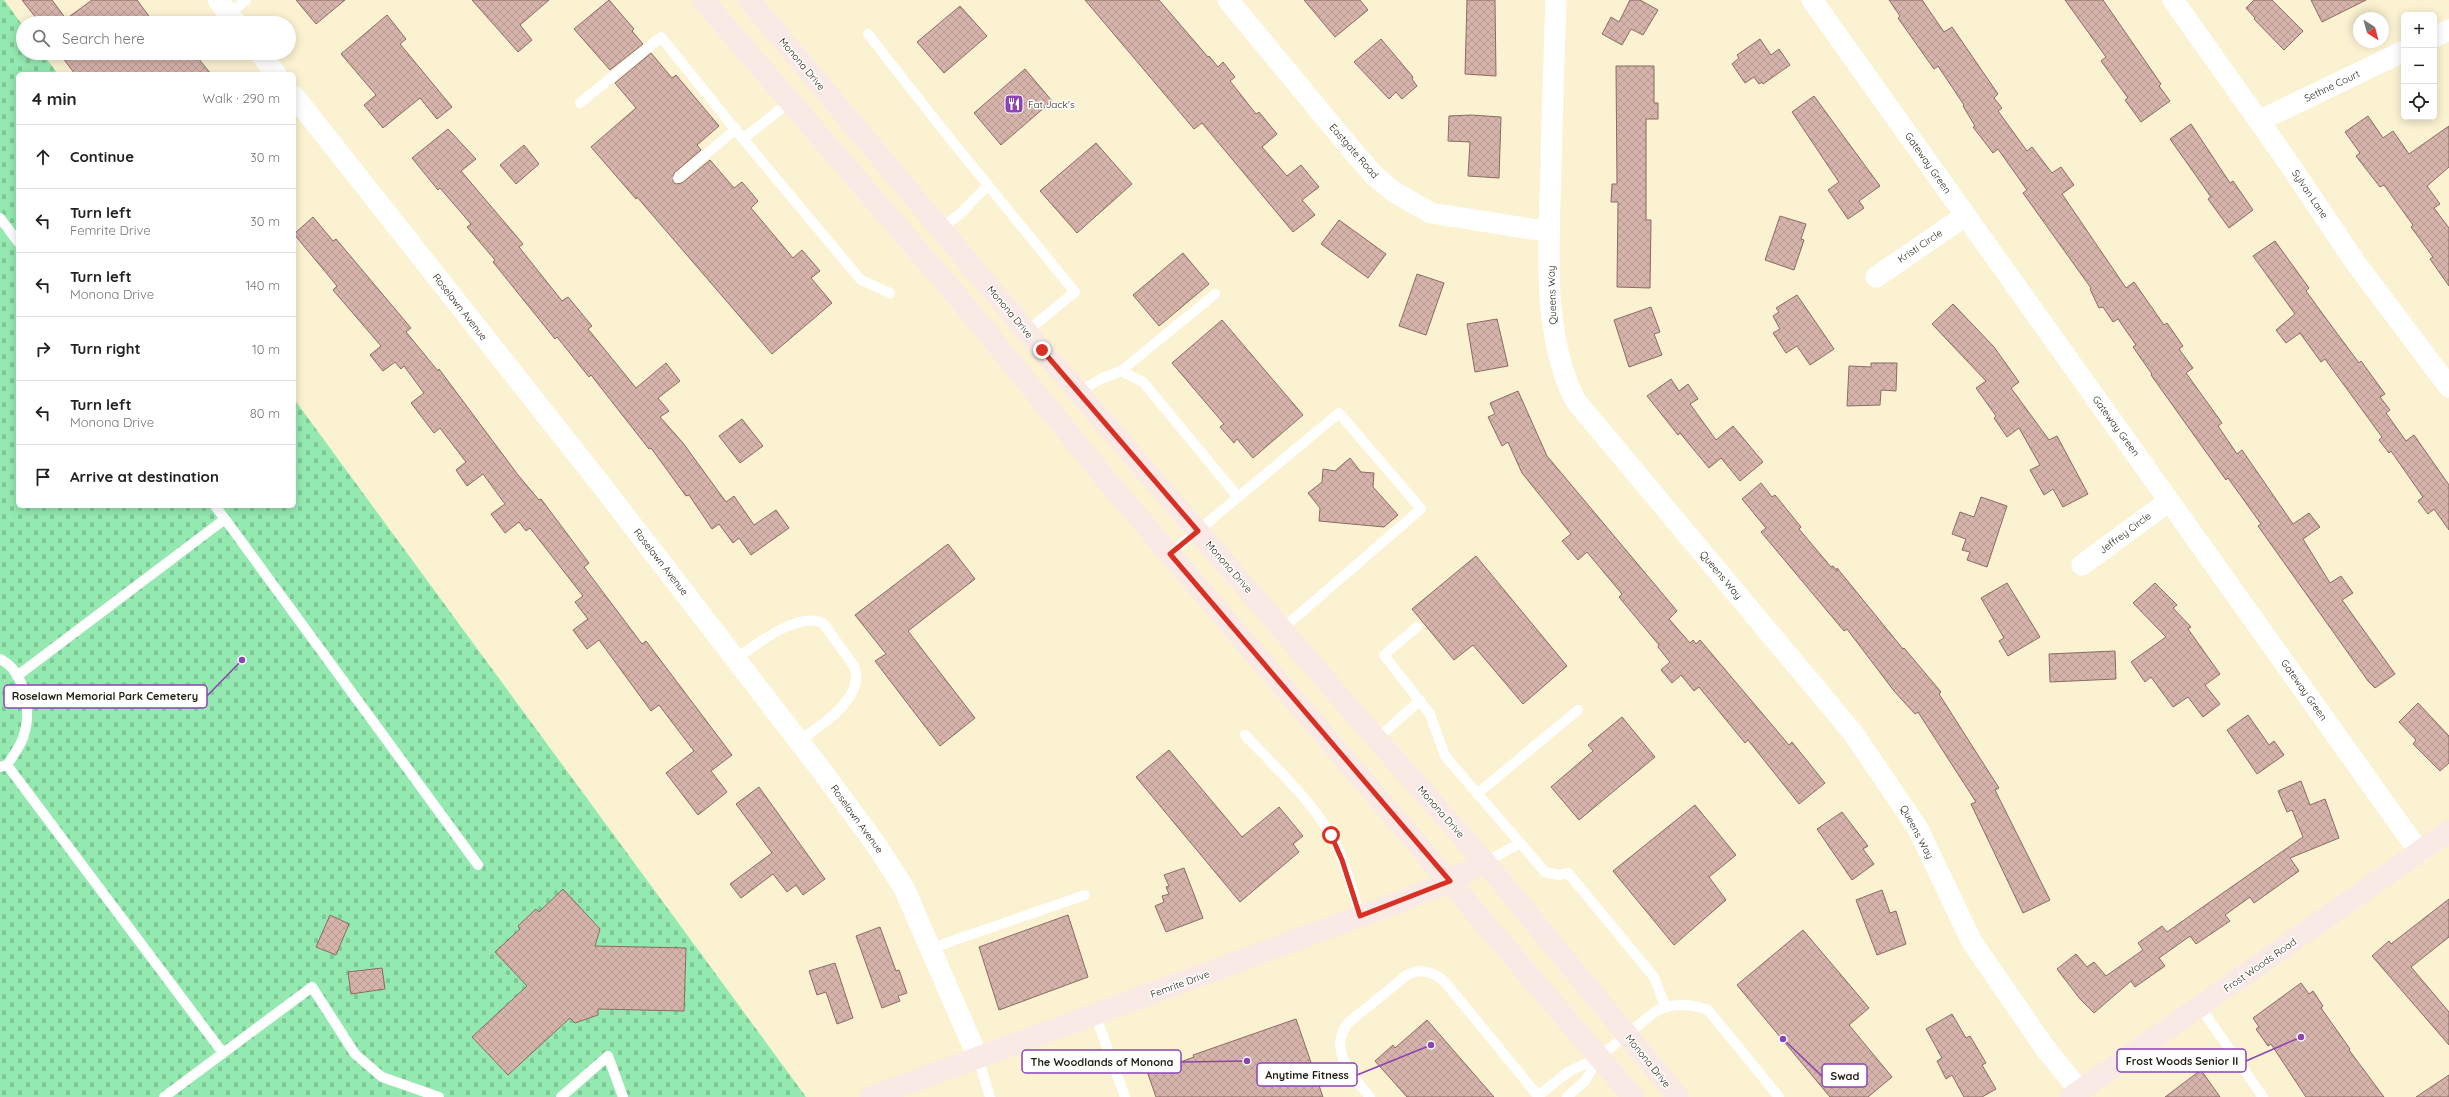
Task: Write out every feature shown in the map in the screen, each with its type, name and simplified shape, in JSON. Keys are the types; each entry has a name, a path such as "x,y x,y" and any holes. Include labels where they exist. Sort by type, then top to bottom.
{"street":[{"path":"703,0 789,102 963,302 1105,478 1633,1097"},
{"name":"Monona Drive","path":"749,0 1078,392 1485,862 1678,1097"},
{"name":"Eastgate Road","path":"1228,0 1352,150 1374,175 1394,192 1431,213 1550,232"},
{"name":"Queens Way","path":"1556,0 1550,232 1553,331 1566,382 1575,400 1853,733 1917,827 1972,942 2075,1094"},
{"name":"Gateway Green","path":"1812,0 2420,853"},
{"name":"Sylvan Lane","path":"2173,0 2259,121 2355,262 2449,387"},
{"path":"2437,36 2449,30"},
{"name":"Sethne Court","path":"2259,121 2401,52"},
{"path":"265,60 274,72"},
{"name":"Roselawn Avenue","path":"296,99 589,469 799,741 877,846 904,888 932,948 978,1058"},
{"name":"Kristi Circle","path":"1876,277 1965,216"},
{"name":"Jeffrey Circle","path":"2082,565 2169,501"},
{"name":"Frost Woods Road","path":"2075,1094 2449,832"},
{"name":"Femrite Drive","path":"871,1097 1360,916 1450,881 1485,862"}],"lane":[{"path":"228,12 246,0"},
{"path":"868,34 1075,292 1027,331"},
{"path":"580,104 660,37 861,280 890,294"},
{"path":"743,139 789,102"},
{"path":"678,178 736,129"},
{"path":"941,229 962,212 988,185"},
{"path":"0,218 16,239"},
{"path":"1078,392 1103,378 1121,371 1215,294"},
{"path":"1121,371 1142,382 1238,497"},
{"path":"1170,554 1338,413 1421,509 1282,629"},
{"path":"217,508 478,865"},
{"path":"17,676 225,519"},
{"path":"736,659 771,635 790,626 810,621 823,623 854,666 857,673 855,683 844,705 833,716 799,741"},
{"path":"1417,627 1384,655 1420,700 1435,725 1445,756 1519,844 1545,872 1560,875 1568,873 1654,977 1665,1006"},
{"path":"0,659 17,676 22,686 26,720 23,737 4,766 223,1053"},
{"path":"1377,739 1420,700"},
{"path":"1477,794 1578,710"},
{"path":"1245,734 1310,807 1331,835 1342,860 1360,916"},
{"path":"1485,862 1519,844"},
{"path":"932,948 1085,896"},
{"path":"1370,1097 1349,1071 1342,1056 1341,1032 1348,1023 1407,975 1414,971 1424,971 1436,974 1445,982 1539,1096 1568,1072 1599,1057 1656,1011 1665,1006 1698,1006 1708,1010 1779,1097"},
{"path":"164,1097 312,987 355,1054 382,1077 439,1097"},
{"path":"2200,1007 2263,1097"},
{"path":"1095,1014 1125,1097"},
{"path":"562,1097 608,1056 623,1097"},
{"path":"1567,1097 1585,1081 1599,1057"},
{"path":"978,1058 990,1097"}],"green space":[{"path":"0,0 4,0 16,16 16,60 47,60 56,72 16,72 16,508 296,508 296,402 806,1097 0,1097"}],"building":[{"path":"22,0 52,0 64,16 35,16"},
{"path":"92,0 137,0 149,16 70,16"},
{"path":"296,0 345,0 316,24"},
{"path":"472,0 549,0 520,25 532,40 518,52"},
{"path":"609,0 634,29 632,31 643,44 610,70 574,29"},
{"path":"1085,0 1159,0 1218,67 1223,62 1235,77 1230,81 1256,114 1259,112 1277,134 1262,147 1287,176 1301,165 1319,187 1302,200 1315,215 1293,232 1202,123 1194,129"},
{"path":"1304,0 1360,0 1368,10 1335,37"},
{"path":"1467,0 1495,0 1496,76 1465,74"},
{"path":"1630,0 1640,0 1658,10 1643,35 1631,29 1622,45 1602,34 1611,17 1619,22"},
{"path":"1889,0 1922,0 1944,32 1952,27 1998,94 1994,98 2002,108 1998,111 2027,151 2032,147 2052,173 2061,167 2074,185 2062,194 2126,288 2134,282 2164,325 2167,323 2183,346 2179,349 2193,368 2186,373 2222,423 2218,426 2237,454 2242,450 2293,524 2309,513 2320,527 2303,539 2330,583 2341,576 2353,593 2342,600 2395,674 2375,688 2368,681 2258,526 2261,524 2228,478 2226,480 2151,375 2152,374 2133,347 2136,345 2118,319 2113,322 2103,307 2099,308 2090,289 2091,288 2023,193 2027,190 1998,149 1993,153 1973,127 1975,126 1963,106 1964,105 1938,66 1934,69 1898,18 1900,16"},
{"path":"2065,0 2103,0 2161,84 2159,86 2170,101 2141,122 2125,100 2128,98 2101,61 2106,57"},
{"path":"2254,0 2272,0 2303,31 2284,50 2254,19 2255,18 2246,8"},
{"path":"2311,0 2366,0 2322,22"},
{"path":"960,6 987,36 944,73 917,42"},
{"path":"387,15 406,39 400,44 452,107 437,119 420,98 383,128 364,105 376,95 341,54"},
{"path":"1381,39 1413,77 1412,79 1417,86 1402,99 1396,92 1389,99 1354,62"},
{"path":"1760,39 1771,55 1779,49 1790,65 1763,84 1762,82 1759,84 1754,77 1745,83 1732,64 1739,58 1737,55"},
{"path":"651,53 672,78 676,75 719,126 697,145 701,150 674,173 673,182 676,184 682,183 710,160 734,188 742,182 758,201 751,208 793,258 802,250 820,271 811,278 832,303 772,354 637,197 636,199 591,147 636,108 615,83"},
{"path":"64,60 200,60 209,72 73,72"},
{"path":"1616,66 1654,66 1654,103 1658,103 1658,119 1646,119 1646,220 1651,220 1650,288 1617,287 1618,202 1611,202 1612,184 1617,184"},
{"path":"1025,69 1052,101 1001,145 974,113"},
{"path":"1814,96 1880,186 1859,201 1864,208 1848,219 1828,190 1839,182 1792,112"},
{"path":"1471,115 1501,117 1499,178 1468,176 1470,142 1448,141 1449,116"},
{"path":"2368,116 2383,138 2393,131 2409,154 2449,126 2449,167 2427,186 2440,204 2434,208 2449,228 2449,286 2430,259 2433,257 2411,227 2413,225 2384,185 2380,187 2356,156 2360,153 2345,132"},
{"path":"2191,124 2230,183 2233,181 2253,210 2229,228 2208,199 2211,197 2170,139"},
{"path":"448,129 476,159 461,171 523,244 519,247 562,301 568,297 592,326 588,329 636,388 666,363 680,381 658,398 669,411 660,417 683,443 726,502 734,496 754,525 776,510 789,528 751,555 739,538 733,543 719,524 712,529 689,495 686,496 651,448 649,449 591,375 589,377 557,337 555,339 493,262 495,260 467,227 471,224 440,188 438,190 412,158"},
{"path":"1096,143 1132,184 1077,233 1040,191"},
{"path":"524,145 539,164 516,184 500,165"},
{"path":"1780,216 1806,224 1801,239 1804,240 1794,270 1765,260"},
{"path":"313,217 333,241 336,239 411,328 406,332 438,371 439,369 518,475 539,500 541,499 589,563 584,567 642,644 646,641 732,755 711,771 727,792 698,815 666,773 694,751 659,705 651,711 599,640 587,649 573,630 588,619 575,602 583,596 530,528 526,531 519,522 505,533 491,514 505,504 483,474 467,486 456,470 466,462 440,428 434,433 411,403 424,393 404,366 401,369 395,362 383,371 370,355 381,346 333,290 337,286 296,236 296,232"},
{"path":"1339,220 1386,254 1368,278 1321,244"},
{"path":"2275,241 2309,288 2306,291 2359,363 2361,361 2385,394 2380,397 2390,410 2386,413 2406,441 2414,435 2449,485 2449,530 2434,509 2428,514 2418,501 2423,497 2391,451 2389,453 2379,440 2382,437 2325,359 2321,362 2300,333 2286,343 2276,330 2295,314 2253,256"},
{"path":"1183,253 1209,284 1159,326 1133,295"},
{"path":"1417,274 1444,283 1426,335 1399,326"},
{"path":"1797,295 1834,349 1810,365 1797,346 1786,353 1773,333 1780,329 1773,316 1779,312 1776,308"},
{"path":"1953,304 1994,347 2019,382 2011,388 2049,440 2057,436 2088,494 2063,507 2053,489 2044,495 2030,470 2040,465 2019,428 2007,437 1994,418 1996,416 1976,388 1986,381 1932,324"},
{"path":"1651,307 1660,332 1654,334 1662,355 1629,367 1614,320"},
{"path":"1497,319 1508,366 1475,372 1467,324"},
{"path":"1222,320 1303,415 1253,458 1237,439 1234,443 1220,427 1224,424 1172,363"},
{"path":"1871,363 1897,363 1896,391 1881,390 1880,405 1847,406 1849,366 1871,367"},
{"path":"1671,379 1679,391 1688,384 1698,399 1690,404 1716,440 1733,426 1763,462 1740,481 1721,458 1709,468 1680,433 1678,435 1647,396"},
{"path":"1518,391 1547,456 1677,611 1669,619 1690,643 1693,640 1696,644 1700,640 1789,745 1792,742 1825,783 1799,804 1748,740 1745,743 1699,687 1694,691 1681,675 1672,683 1661,670 1670,662 1658,647 1659,645 1619,597 1622,594 1587,552 1578,560 1562,541 1571,534 1522,473 1508,442 1502,446 1488,417 1495,414 1490,403"},
{"path":"742,419 763,446 740,463 719,436"},
{"path":"1350,458 1361,472 1374,473 1373,487 1398,515 1384,527 1319,521 1320,508 1308,493 1322,482 1323,469 1335,471"},
{"path":"1761,483 1772,497 1775,495 1801,527 1799,529 1831,567 1833,566 1837,571 1837,568 1903,649 1904,648 1941,692 1939,694 1999,788 1995,790 2050,900 2023,913 1971,804 1976,802 1918,712 1915,714 1894,691 1847,629 1844,631 1761,532 1766,528 1742,499"},
{"path":"1981,497 2007,506 1987,567 1967,560 1970,552 1962,550 1966,539 1952,534 1960,512 1974,517"},
{"path":"948,544 975,579 908,631 975,718 940,746 875,661 886,654 855,615"},
{"path":"1476,556 1567,666 1523,704 1473,645 1454,660 1412,609"},
{"path":"2007,583 2040,637 2008,656 1999,641 2004,638 1981,598"},
{"path":"2155,583 2177,605 2173,608 2191,627 2188,629 2220,674 2205,685 2220,704 2203,717 2188,697 2173,707 2151,677 2145,682 2131,662 2166,637 2133,603"},
{"path":"2115,651 2116,679 2050,682 2049,654"},
{"path":"2418,703 2449,736 2449,763 2440,771 2413,744 2416,740 2399,722"},
{"path":"2248,715 2269,745 2274,741 2284,755 2257,774 2227,730"},
{"path":"1622,717 1655,757 1579,820 1551,787 1593,751 1588,745"},
{"path":"1169,750 1242,837 1279,807 1303,836 1293,844 1299,852 1240,902 1136,777"},
{"path":"2301,781 2310,805 2325,799 2339,838 2290,858 2299,871 2254,903 2250,897 2225,915 2230,921 2196,944 2190,936 2159,958 2165,966 2135,987 2131,981 2094,1013 2080,999 2057,969 2076,954 2087,967 2094,962 2106,976 2143,950 2138,943 2162,926 2167,932 2303,837 2292,810 2287,812 2278,791"},
{"path":"759,787 825,879 803,895 796,885 787,892 773,874 741,898 730,884 772,853 736,804"},
{"path":"1695,805 1736,855 1709,877 1726,900 1674,945 1613,871"},
{"path":"1842,812 1868,846 1863,849 1874,864 1852,880 1817,829"},
{"path":"1184,868 1203,918 1166,932 1155,906 1164,902 1162,896 1169,894 1166,887 1169,886 1164,875"},
{"path":"563,889 600,929 595,946 686,948 684,1011 598,1009 598,1015 575,1023 570,1018 508,1075 472,1037 527,986 495,952 520,929 518,926 536,909 539,912"},
{"path":"1882,890 1890,913 1896,911 1906,944 1877,955 1856,900"},
{"path":"2449,899 2449,937 2411,967 2449,1012 2449,1045 2372,956 2389,941 2391,944"},
{"path":"330,915 349,924 336,955 316,947"},
{"path":"1068,915 1088,977 999,1010 979,947"},
{"path":"880,927 896,971 899,970 907,993 898,996 900,1001 882,1008 856,936"},
{"path":"1803,930 1869,1008 1849,1025 1892,1077 1868,1097 1830,1097 1737,985"},
{"path":"835,963 853,1018 837,1024 826,992 817,995 809,971"},
{"path":"382,968 385,989 351,994 348,972"},
{"path":"2301,983 2309,994 2313,991 2323,1006 2321,1008 2350,1049 2349,1050 2384,1097 2306,1097 2271,1044 2268,1046 2256,1029 2259,1027 2253,1018"},
{"path":"1952,1014 1966,1038 1970,1036 1986,1063 1982,1065 1996,1089 1982,1097 1964,1097 1952,1075 1946,1079 1937,1061 1942,1058 1926,1029"},
{"path":"1296,1019 1323,1097 1156,1097 1147,1071 1163,1065 1164,1068 1194,1057 1193,1055"},
{"path":"1427,1020 1494,1097 1407,1097 1375,1061 1393,1045 1395,1048"},
{"path":"2201,1070 2220,1097 2165,1097"},
{"path":"2449,1075 2449,1097 2416,1097"}],"place":[{"name":"Fat Jack's","path":"1014,104"},
{"name":"Roselawn Memorial Park Cemetery","path":"242,660"},
{"name":"Frost Woods Senior II","path":"2301,1037"},
{"name":"Swad","path":"1783,1039"},
{"name":"Anytime Fitness","path":"1431,1045"},
{"name":"The Woodlands of Monona","path":"1247,1061"}],"route":[{"path":"1042,350 1198,531 1170,554 1450,881 1360,916 1342,860 1331,835"}]}
